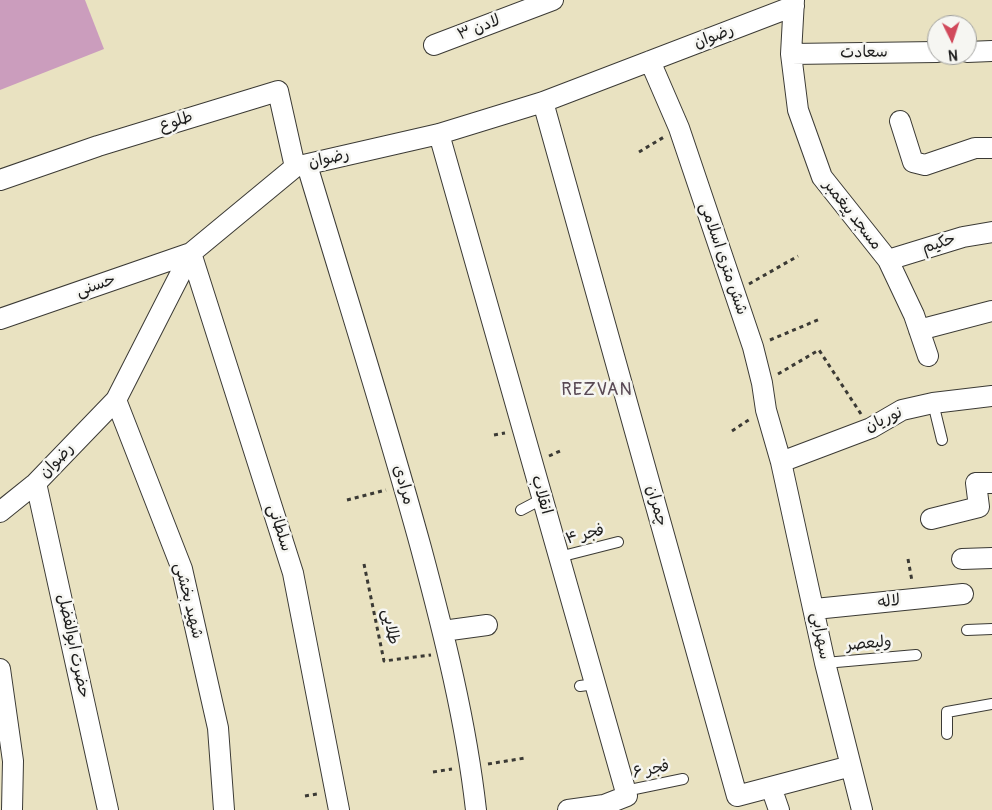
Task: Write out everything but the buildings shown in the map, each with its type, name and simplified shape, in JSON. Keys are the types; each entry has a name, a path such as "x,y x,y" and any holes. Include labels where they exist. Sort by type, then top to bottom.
{"street":[{"name":"لادن ۳","path":"434,45 553,0"},
{"name":"مسجد پیغمبر","path":"794,3 791,54 798,110 822,177 888,260 919,330 928,356"},
{"name":"رضوان","path":"0,512 36,483 116,400 191,253 301,166 438,134 543,102 794,3"},
{"path":"977,52 992,51"},
{"name":"سعادت","path":"791,54 927,52"},
{"name":"شش متری اسلامی","path":"650,61 679,128 753,347 762,383 766,410 781,462"},
{"name":"طلوع","path":"0,180 98,146 278,91 301,166"},
{"name":"چمران","path":"543,102 737,796 851,766"},
{"path":"900,121 914,162 925,164 975,148 992,148"},
{"name":"انقلاب","path":"438,134 559,557 587,685 625,791"},
{"name":"مرادی","path":"301,166 404,486 448,653 472,766 476,810"},
{"name":"حکیم","path":"888,260 963,237 992,232"},
{"name":"حسنی","path":"0,319 191,253"},
{"name":"سلطانی","path":"191,253 293,574 339,810"},
{"path":"919,330 992,311"},
{"name":"نوریان","path":"781,462 871,428 902,410 933,402 992,396"},
{"name":"شهید بخشی","path":"116,400 182,569 218,728 224,810"},
{"name":"سهرابی","path":"781,462 815,609 825,663 862,810"},
{"name":"حضرت ابوالفضل","path":"36,483 108,810"},
{"path":"931,519 979,507 976,483 992,483"},
{"path":"962,559 992,558"},
{"name":"لاله","path":"815,609 963,594"},
{"path":"443,631 487,625"},
{"path":"0,669 13,761 12,810"},
{"path":"771,787 779,810"},
{"path":"568,810 604,806 627,796 625,791"}],"lane":[{"path":"933,402 942,440"},
{"path":"521,510 542,499"},
{"name":"فجر ۴","path":"559,557 618,542"},
{"path":"967,630 992,630"},
{"name":"ولیعصر","path":"825,663 916,656"},
{"path":"947,734 947,712 992,704"},
{"name":"فجر ۶","path":"625,791 683,779"}],"path":[{"path":"639,152 679,128"},
{"path":"734,292 798,256"},
{"path":"753,347 820,319"},
{"path":"762,383 819,350 871,428"},
{"path":"347,500 404,486"},
{"name":"طلایی","path":"364,564 384,661 448,653"}],"district":[{"name":"REZVAN","path":"597,390"}]}
